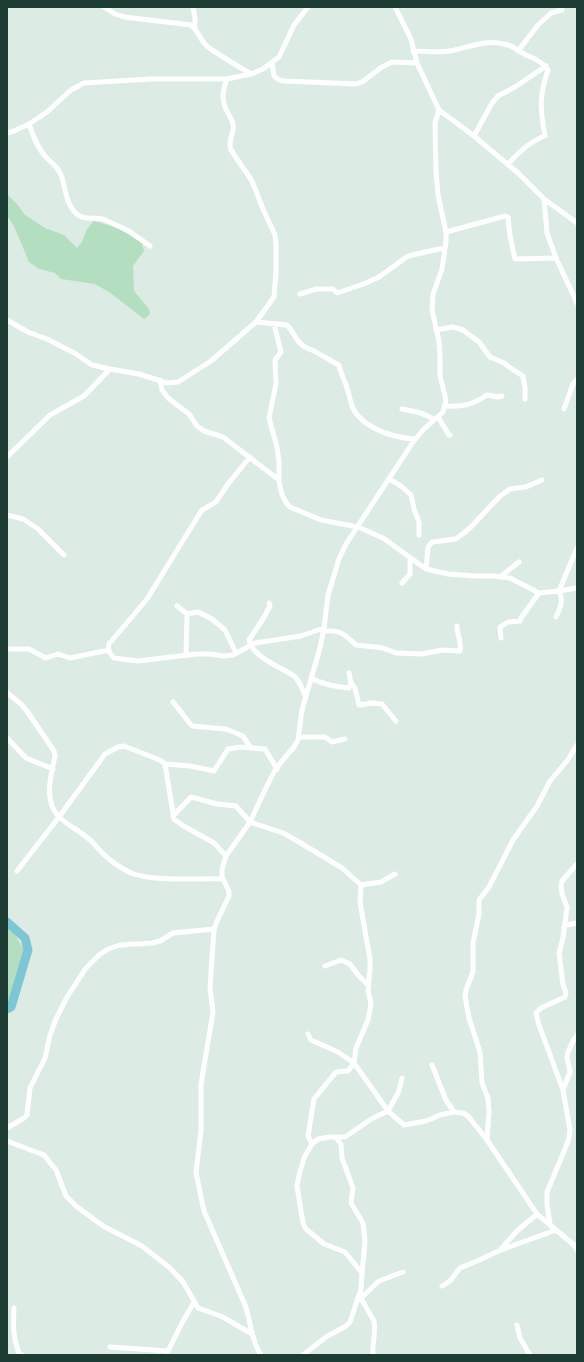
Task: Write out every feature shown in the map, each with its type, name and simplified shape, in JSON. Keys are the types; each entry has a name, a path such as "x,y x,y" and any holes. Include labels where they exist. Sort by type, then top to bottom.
{"street":[{"path":"104,7 115,14 124,17 175,24 189,24 195,28"},
{"path":"193,7 195,28 198,35 207,46 251,74"},
{"path":"7,133 20,129 29,124 47,112 71,90 84,83 152,79 227,79 251,74 263,69 281,53 294,25 308,7"},
{"path":"395,7 410,39 417,63 439,110 508,164 544,199 577,223"},
{"path":"518,51 538,25 551,13 562,10"},
{"path":"413,51 448,51 482,43 494,42 512,46 518,51 546,66 548,70 540,102 545,136 538,139 519,153 508,164"},
{"path":"272,62 274,76 279,80 350,84 362,82 382,67 392,62 417,63"},
{"path":"474,136 496,98 546,66"},
{"path":"7,320 28,332 48,339 76,354 92,365 101,368 139,374 167,383 178,382 212,361 256,322 274,295 276,240 252,181 229,145 233,125 223,103 222,96 227,79"},
{"path":"261,1355 255,1346 245,1305 204,1211 196,1173 201,1130 201,1084 213,1012 210,988 214,929 229,896 229,891 223,879 222,868 226,856 250,822 264,790 282,761 297,744 305,695 320,648 324,630 328,595 339,560 346,544 415,439 444,412 446,406 440,376 439,340 432,310 432,299 442,269 446,232 438,195 435,123 439,110"},
{"path":"29,124 44,155 55,165 61,174 66,196 78,215 102,219 129,231 150,246"},
{"path":"544,199 547,234 556,258 577,303"},
{"path":"446,232 505,216 508,217 515,259 556,258"},
{"path":"300,294 316,289 333,289 337,294 378,278 408,256 433,250 445,249"},
{"path":"256,322 287,325 302,346 312,352 317,352 328,360 339,365 352,406 360,417 381,432 402,438 415,439"},
{"path":"274,324 281,352 275,360 276,384 268,418 277,447 281,493 288,506 321,520 358,526 383,538 426,569 448,574 510,578 539,593 560,592 577,588"},
{"path":"436,330 457,328 479,342 490,357 504,362 509,368 523,376 525,399"},
{"path":"7,457 50,415 84,396 110,369"},
{"path":"564,409 573,384 577,379"},
{"path":"160,380 162,390 168,398 189,414 197,426 204,431 223,437 250,456 279,480"},
{"path":"446,406 458,407 469,405 487,395 498,398 502,396"},
{"path":"402,409 420,413 436,419 450,435"},
{"path":"250,456 216,502 202,510 147,600 109,644 109,653 114,658 138,661 210,654 224,656 236,653 250,645 260,642 300,636 324,630 345,634 356,645 384,648 396,653 421,654 443,650 460,651 461,647 457,626"},
{"path":"389,479 411,495 419,522 419,534"},
{"path":"426,569 428,547 432,542 456,539 470,528 500,496 510,489 526,488 542,480"},
{"path":"7,515 22,519 38,529 64,555"},
{"path":"556,617 561,604 562,596 560,592 577,548"},
{"path":"402,583 410,574 410,558"},
{"path":"500,577 519,562"},
{"path":"501,638 500,627 508,622 520,621 539,593"},
{"path":"269,603 270,606 264,619 249,640 250,645 257,653 296,677 305,695"},
{"path":"176,606 187,614 198,612 212,619 225,630 236,653"},
{"path":"186,656 187,614"},
{"path":"7,649 28,649 46,658 58,654 70,658 108,650"},
{"path":"349,673 359,704 382,704 396,721"},
{"path":"311,678 337,688 349,688 351,683"},
{"path":"7,692 27,711 54,751 55,756 49,788 49,797 52,808 59,817 90,840 103,855 112,862 132,873 169,879 223,879"},
{"path":"173,702 192,726 226,729 243,736 251,748"},
{"path":"299,737 324,737 332,742 345,739"},
{"path":"7,738 26,758 52,769"},
{"path":"487,1140 489,1112 488,1098 482,1083 480,1052 469,1018 465,996 473,972 473,943 480,914 479,900 489,887 506,851 516,835 537,806 547,786 567,761 577,745"},
{"path":"17,871 105,754 113,749 124,746 160,760 165,764 214,770 228,749 240,747 265,749 277,769"},
{"path":"165,764 174,819 214,843 226,856"},
{"path":"173,816 191,797 217,804 236,806 250,822 283,833 294,839 342,868 362,884 381,882 395,874"},
{"path":"550,1224 547,1192 565,1149 570,1130 563,1090 536,1013 541,1008 565,997 566,992 563,985 559,953 568,907 562,894 561,886 562,881 577,864"},
{"path":"312,1144 308,1136 314,1099 336,1072 348,1071 354,1063 356,1048 368,1020 371,1004 368,991 370,959 360,902 362,884"},
{"path":"566,918 570,923"},
{"path":"564,927 570,923 577,923"},
{"path":"7,1128 27,1115 30,1088 45,1058 50,1035 56,1019 67,997 86,968 99,955 108,949 120,945 156,942 173,933 214,929"},
{"path":"325,966 341,960 350,964 368,985"},
{"path":"308,1034 311,1040 338,1052 354,1063 388,1111 404,1125 426,1121 454,1112 463,1113 468,1116 487,1140 537,1214 550,1224 577,1250"},
{"path":"563,1090 570,1072 567,1056 568,1052 577,1035"},
{"path":"432,1065 446,1100 454,1112"},
{"path":"362,1273 345,1252 324,1244 306,1229 303,1223 297,1186 305,1156 312,1144 321,1138 336,1138 345,1136 388,1111 399,1091 402,1078"},
{"path":"303,1355 326,1337 346,1326 350,1322 360,1296 365,1242 363,1223 351,1203 353,1188 342,1158 341,1144 336,1138"},
{"path":"7,1141 44,1155 56,1170 66,1196 76,1206 103,1226 142,1246 170,1268 183,1282 198,1308 221,1316 252,1334"},
{"path":"501,1250 518,1231 537,1214"},
{"path":"442,1286 450,1280 460,1268 477,1262 501,1250 556,1230"},
{"path":"360,1296 379,1281 402,1272"},
{"path":"360,1296 375,1326 372,1346 373,1355"},
{"path":"110,1347 169,1353 183,1321 194,1302"},
{"path":"14,1308 13,1326 15,1342 19,1353 22,1355"},
{"path":"517,1325 520,1338 530,1355"},
{"path":"128,1355 133,1349"}],"green space":[{"path":"7,194 25,215 45,228 64,235 77,248 82,242 87,229 94,221 118,228 142,243 144,251 133,266 134,291 149,309 150,314 144,319 109,292 95,284 61,279 55,273 39,269 29,262 14,226 7,216"},
{"path":"7,922 25,951 7,1005"}],"waterway":[{"path":"7,922 25,938 28,950 11,1007 7,1009"}]}
